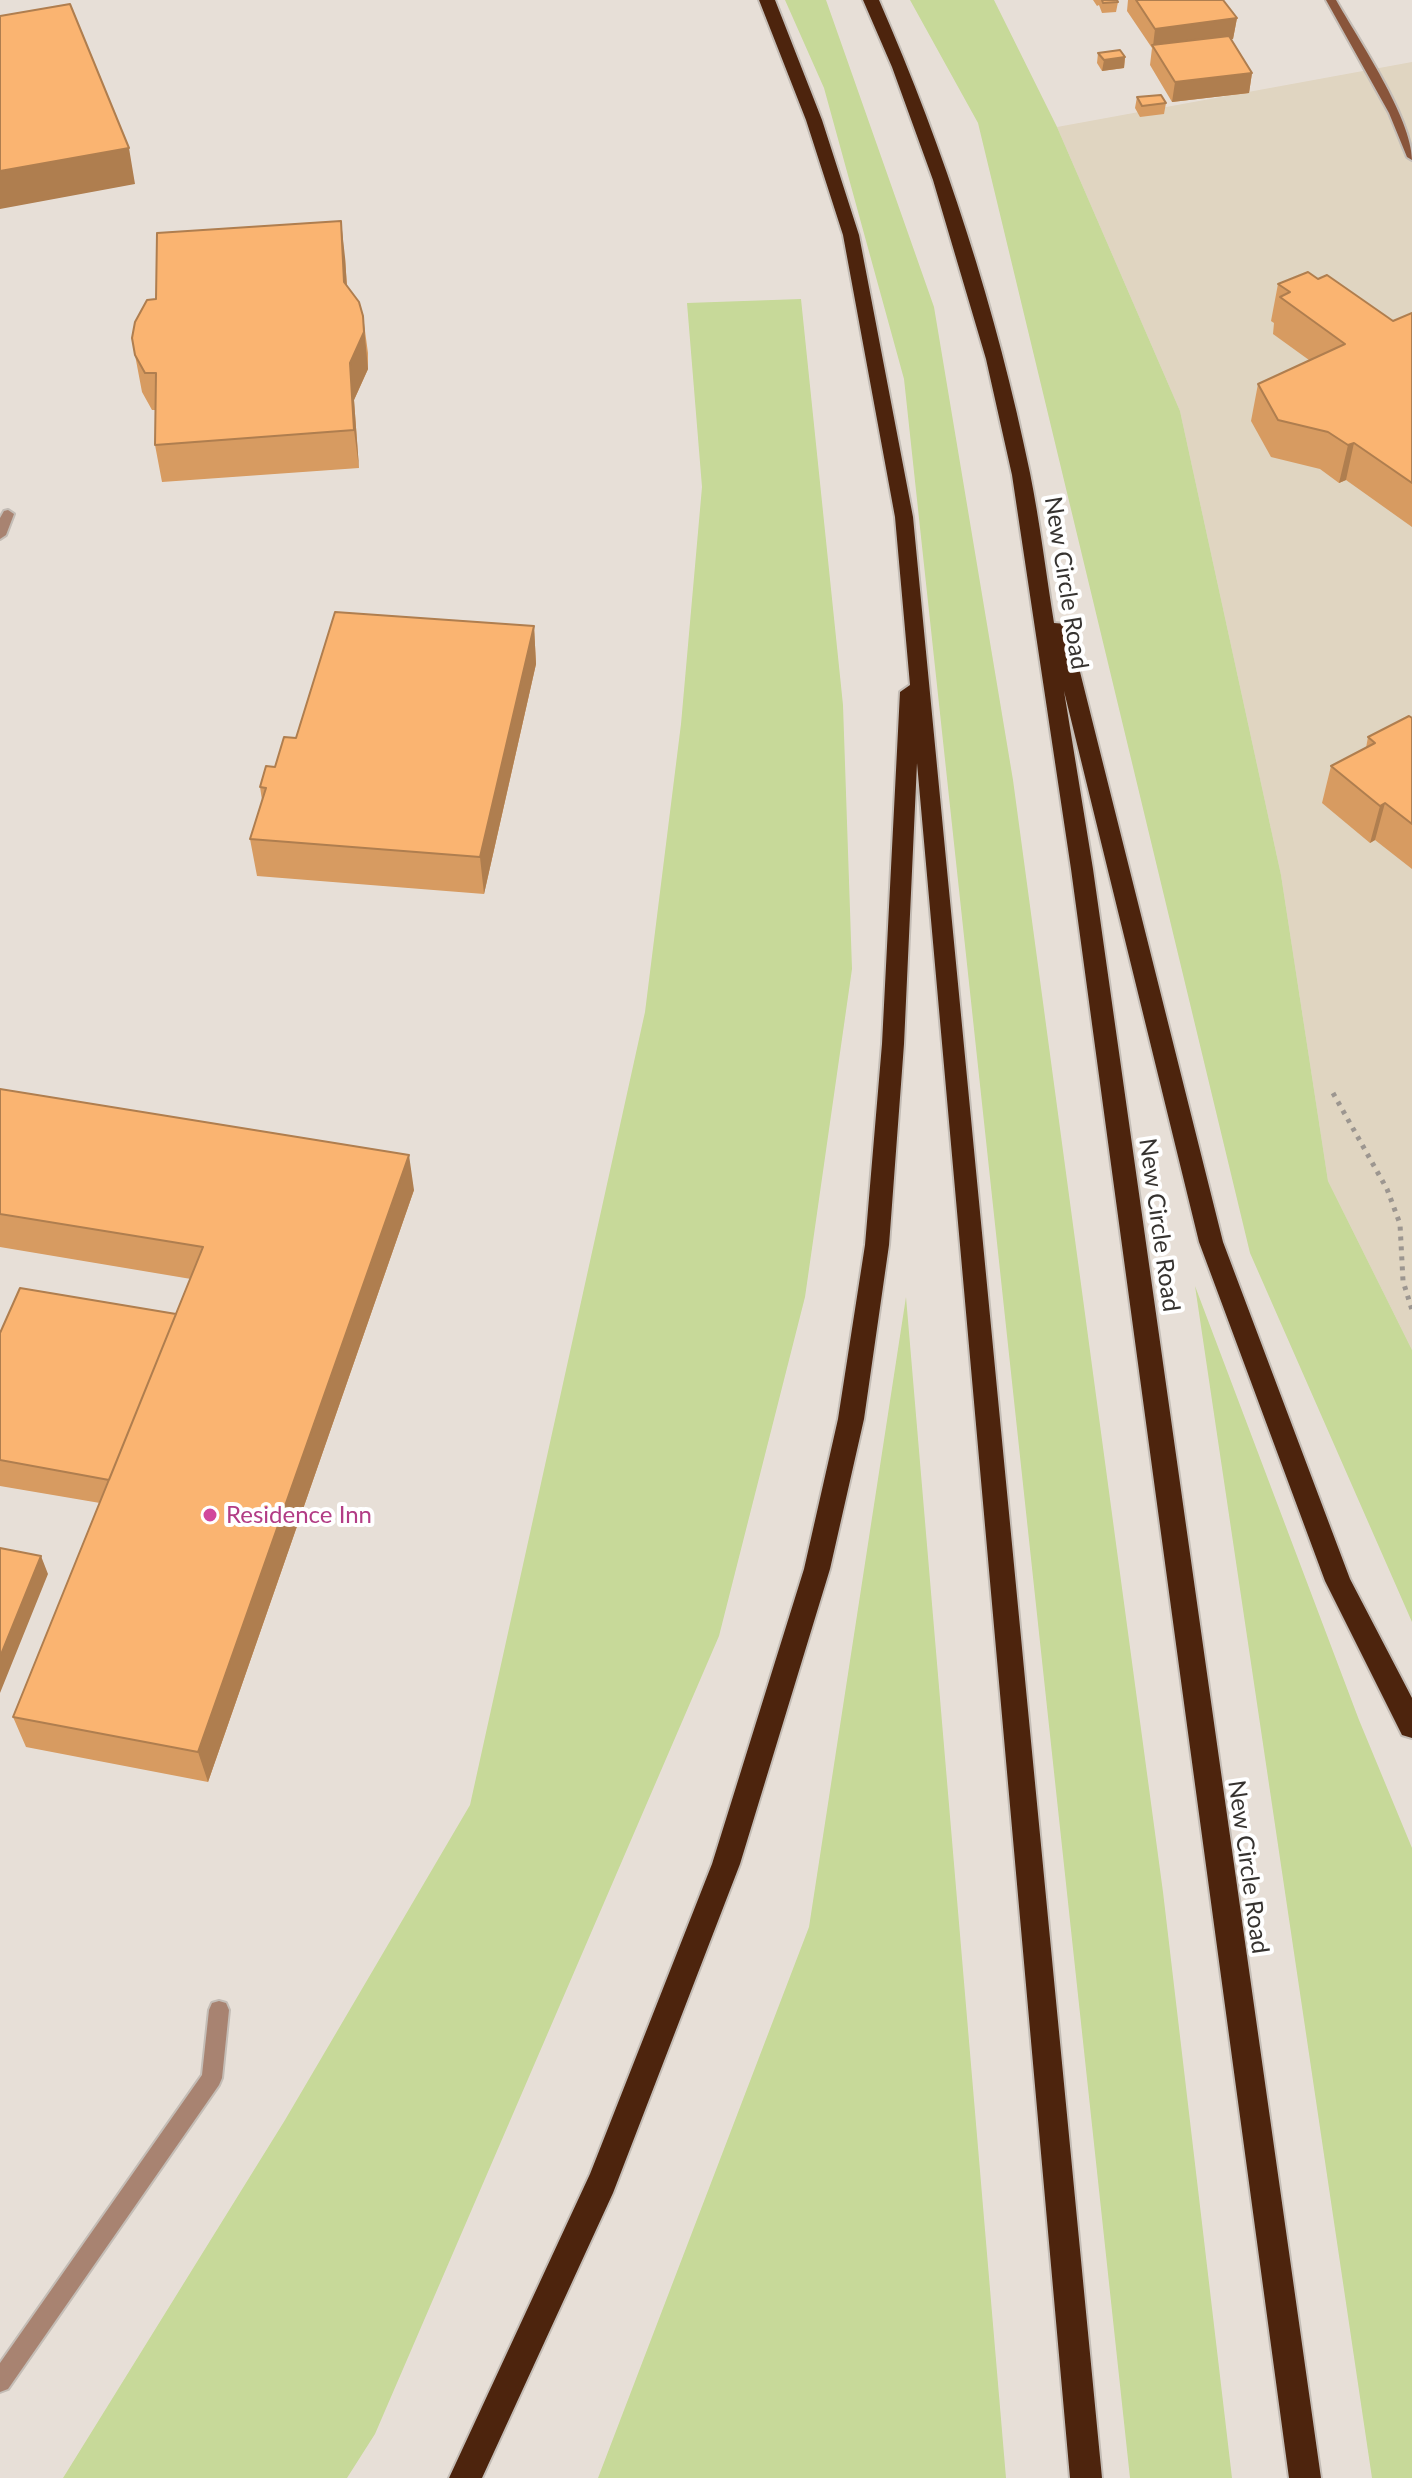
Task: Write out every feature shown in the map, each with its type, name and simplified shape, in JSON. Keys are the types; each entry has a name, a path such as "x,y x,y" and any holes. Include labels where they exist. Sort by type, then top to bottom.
{"highway":[{"path":"767,0 814,120 851,235 888,419 914,606 1086,2478"},
{"name":"New Circle Road","path":"871,0 900,67 941,180 995,359 1021,475 1082,869 1305,2478"},
{"path":"1021,475 1211,1242 1338,1581 1412,1726"},
{"path":"465,2478 602,2182 720,1879 817,1569 851,1419 877,1245 893,1044 914,606"}],"street":[{"path":"1331,0 1394,113 1412,157"},
{"path":"1394,113 1412,125"}],"lane":[{"path":"0,535 8,514"},
{"path":"0,2381 212,2078 219,2010"}],"path":[{"path":"1333,1093 1387,1189 1400,1224 1403,1281 1412,1310"}],"shaded area":[{"path":"1412,62 1412,1350 1328,1181 1281,875 1180,411 1057,127"}],"green space":[{"path":"785,0 826,0 934,307 1013,780 1163,1892 1232,2478 1130,2478 904,379 824,88"},
{"path":"910,0 994,0 1057,127 1180,411 1281,875 1328,1181 1412,1350 1412,1622 1250,1253 978,123"},
{"path":"801,299 843,705 852,969 805,1297 719,1636 375,2434 347,2478 63,2478 285,2120 470,1805 645,1012 681,724 702,487 687,303"},
{"path":"1195,1286 1359,1720 1412,1848 1412,2478 1372,2478"},
{"path":"906,1297 1006,2478 598,2478 809,1927"}],"building":[{"path":"1136,0 1223,0 1237,18 1155,29"},
{"path":"70,4 129,148 0,171 0,16"},
{"path":"1229,36 1252,73 1175,82 1152,45"},
{"path":"1120,50 1125,57 1104,60 1098,53"},
{"path":"1161,95 1166,103 1142,106 1137,97"},
{"path":"341,221 344,282 359,302 364,332 350,363 354,430 155,445 156,373 145,373 135,355 132,338 135,322 147,300 156,299 157,233"},
{"path":"1308,272 1318,279 1327,275 1393,321 1412,313 1412,483 1354,443 1348,445 1328,432 1278,420 1258,384 1345,344 1280,297 1290,292 1278,284"},
{"path":"335,612 534,626 480,857 250,839 266,788 260,787 266,766 275,767 284,737 296,738"},
{"path":"1409,716 1412,718 1412,824 1385,803 1380,806 1331,766 1375,743 1368,737"},
{"name":"Residence Inn","path":"0,1089 409,1155 198,1752 13,1717 203,1247 0,1214"},
{"path":"20,1288 176,1314 109,1480 0,1460 0,1333"},
{"path":"0,1548 41,1556 0,1657"}],"place":[{"name":"Residence Inn","path":"210,1515"}]}
